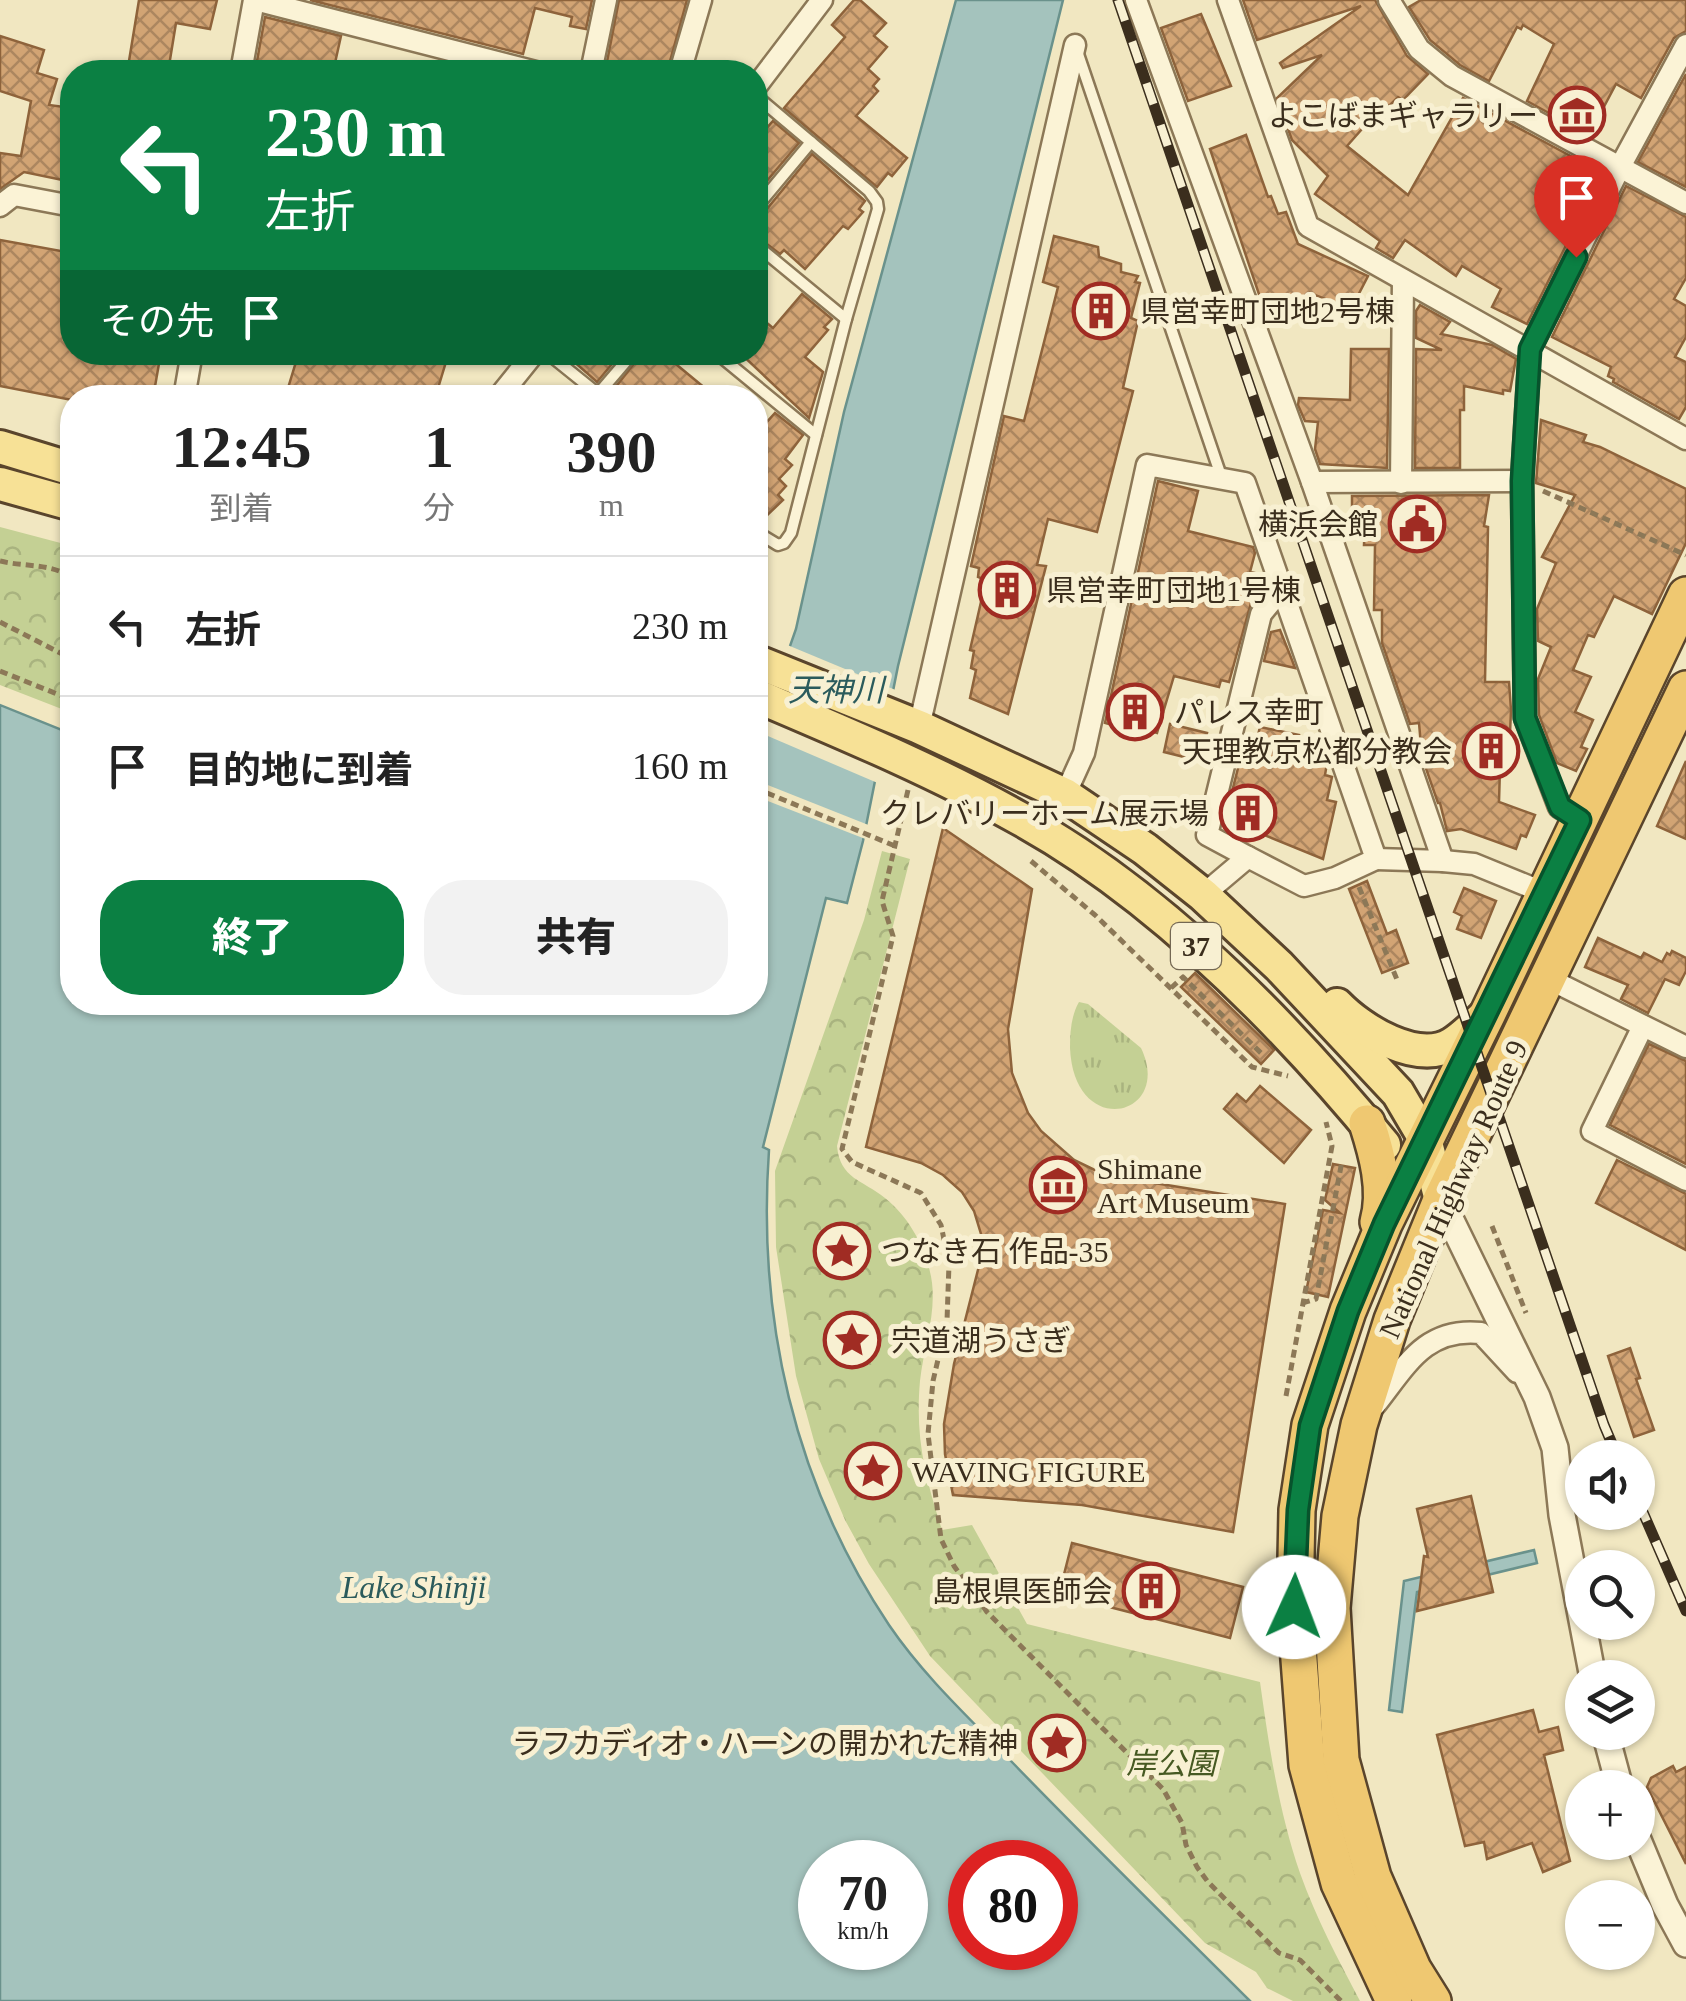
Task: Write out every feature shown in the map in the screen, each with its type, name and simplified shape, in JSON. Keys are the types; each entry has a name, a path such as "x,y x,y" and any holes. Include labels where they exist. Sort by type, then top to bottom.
{"highway":[{"name":"National Highway Route 9","path":"1394,2001 1339,1883 1307,1765 1294,1607 1298,1510 1310,1426 1363,1276 1408,1173 1488,1014 1686,595"},
{"name":"National Highway Route 9","path":"1433,2001 1413,1969 1372,1877 1341,1760 1332,1608 1340,1516 1359,1425 1392,1320 1441,1200 1686,689"},
{"path":"1363,1276 1382,1209 1378,1156 1366,1123"}],"main road":[{"path":"0,447 60,465"},
{"path":"0,484 60,501"},
{"name":"37","path":"768,677 907,722 1065,795 1145,848 1204,895 1398,1093 1425,1139 1441,1200"},
{"name":"37","path":"768,681 903,775 1020,818 1138,898 1210,957 1408,1173 1441,1200"},
{"path":"1204,895 1286,949 1342,1010 1405,1047 1449,1046 1488,1014"}],"street":[{"path":"243,60 254,0 489,60"},
{"path":"594,60 606,0"},
{"path":"684,60 701,0"},
{"path":"768,74 822,0"},
{"path":"1136,0 1312,482 1443,861"},
{"path":"1228,0 1308,226 1686,439"},
{"path":"1389,0 1419,49 1452,76 1686,203"},
{"path":"907,722 1075,45"},
{"path":"1580,820 1560,807 1525,718 1522,481 1530,349 1686,45"},
{"path":"0,206 14,195 60,204"},
{"path":"1401,483 1403,280"},
{"path":"507,385 525,365"},
{"path":"1065,795 1084,752 1147,464 1221,476 1245,483 1376,860"},
{"path":"1312,482 1522,481"},
{"path":"1280,590 1260,614 1208,834 1304,886 1376,860 1443,861 1474,864 1546,892"},
{"path":"1204,895 1248,857"},
{"path":"1547,978 1686,1047"},
{"path":"1643,1026 1592,1131 1686,1180"},
{"path":"1441,1200 1537,1397 1554,1448 1589,1660"},
{"path":"1359,1425 1419,1350 1442,1335 1462,1331 1481,1333 1504,1354 1537,1397"},
{"path":"1646,1860 1686,1944"}],"lane":[{"path":"1075,45 1221,476"},
{"path":"768,104 878,202 788,539 784,543 768,540"},
{"path":"768,193 811,142"},
{"path":"768,255 846,319"},
{"path":"562,365 586,385"},
{"path":"608,385 624,365"},
{"path":"730,365 755,385"},
{"path":"768,396 816,435"}],"path":[{"path":"1522,481 1686,555"},
{"path":"0,561 60,570"},
{"path":"0,622 60,653"},
{"path":"0,672 60,695"},
{"path":"903,775 922,792"},
{"path":"903,775 895,846 882,901 893,936 842,1149 852,1162 922,1193 940,1225 949,1264 948,1321 933,1381 928,1434 942,1539 954,1566 987,1612 1162,1788 1182,1822 1186,1845 1208,1882 1279,1952 1300,1960 1341,2001"},
{"path":"768,793 895,846"},
{"path":"1025,850 1030,860 1095,915 1252,1067 1290,1077"},
{"path":"1352,870 1398,982"},
{"path":"1171,988 1183,977 1269,1061"},
{"path":"1286,1397 1332,1146 1324,1116"},
{"path":"1302,1303 1316,1300 1342,1161"},
{"path":"1492,1226 1531,1325"}],"green space":[{"path":"0,527 60,543 60,708 0,685"},
{"name":"岸公園","path":"882,851 910,859 837,1146 848,1172 885,1198 907,1221 929,1268 933,1296 920,1381 919,1420 926,1474 942,1530 972,1525 1027,1624 1260,1682 1293,1850 1320,1922 1360,2001 1293,2001 1267,1988 1256,1972 1205,1943 930,1656 869,1564 819,1459 796,1376 776,1247 775,1171 864,920"},
{"path":"1079,1002 1088,1004 1141,1048 1148,1072 1144,1090 1134,1103 1119,1109 1103,1107 1087,1097 1076,1078 1070,1036"}],"water":[{"name":"Lake Shinji","path":"956,0 1063,0 898,666 847,903 826,898 763,1147 769,1150 769,1276 789,1398 806,1457 828,1515 889,1625 962,1712 1250,2001 0,2001 0,705 60,729 60,1015 768,1015 768,709 796,629 844,412"},
{"path":"1534,1550 1537,1563 1417,1592 1402,1712 1389,1710 1404,1581"}],"pier":[{"path":"785,644 898,691 880,784 768,736 768,695"},
{"path":"768,785 871,826 868,840 768,801"}],"building":[{"path":"139,0 217,0 210,29 176,23 170,60 129,60"},
{"path":"310,0 592,0 586,29 570,26 572,17 535,8 523,54"},
{"path":"619,0 687,0 670,60 607,60"},
{"path":"854,0 860,0 886,23 874,36 887,47 868,69 879,79 873,86 878,91 856,116 907,158 877,187 784,108 845,37 832,25"},
{"path":"1243,0 1375,0 1407,56 1428,74 1403,100 1398,97 1389,106 1385,103 1347,146 1408,195 1463,98 1602,173 1527,324 1492,307 1501,289 1462,266 1456,276 1405,240 1393,258 1376,248 1380,241 1315,194 1328,176 1292,140 1277,98 1322,55 1283,68 1280,63 1361,6 1257,40"},
{"path":"1421,0 1686,0 1686,31 1674,38 1641,98 1616,84 1589,135 1527,101 1554,44 1523,25 1521,29 1517,27 1489,81 1460,65 1430,40 1409,7"},
{"path":"1201,14 1231,86 1188,101 1161,28"},
{"path":"265,17 341,36 336,60 257,60"},
{"path":"0,36 44,50 37,73 57,79 49,105 60,106 60,180 24,172 0,189 0,153 21,156 31,101 0,91"},
{"path":"1686,74 1686,187 1638,162"},
{"path":"773,121 799,143 768,180 768,127"},
{"path":"1246,135 1268,197 1271,196 1278,214 1286,212 1298,244 1368,276 1351,309 1310,293 1305,303 1266,315 1210,149"},
{"path":"812,154 865,201 859,209 863,212 848,229 843,226 805,269 784,250 780,254 768,245 768,208"},
{"path":"1626,186 1686,217 1686,278 1674,299 1686,306 1686,337 1675,357 1686,362 1686,407 1679,419 1613,382 1608,376 1611,367 1552,337"},
{"path":"1054,236 1098,247 1099,257 1121,264 1121,272 1138,276 1135,282 1140,283 1131,318 1138,321 1123,388 1133,391 1097,532 1048,519 1037,565 1046,566 1008,714 970,698 976,670 971,668 974,651 970,650 986,580 978,577 979,568 971,566 1004,416 1024,421 1058,287 1043,282"},
{"path":"0,240 60,251 60,365 159,365 155,385 60,385 60,398 0,386"},
{"path":"802,294 832,319 824,327 828,330 805,357 823,372 809,418 753,365 768,365 768,324 773,328"},
{"path":"1420,305 1450,322 1441,334 1492,345 1516,359 1510,391 1503,390 1503,394 1464,386 1460,468 1415,468 1416,349 1442,350 1416,338 1416,311"},
{"path":"1351,349 1389,349 1387,468 1320,464 1315,449 1318,422 1305,421 1298,405 1299,398 1350,400"},
{"path":"295,365 445,365 439,385 289,385"},
{"path":"578,365 611,365 597,382"},
{"path":"633,365 677,365 701,385 617,385"},
{"path":"775,413 803,435 785,459 792,465 779,479 786,486 778,495 783,500 768,514 768,421"},
{"path":"1541,420 1586,435 1583,442 1686,489 1686,543 1652,614 1614,596 1594,637 1588,635 1573,670 1591,677 1575,712 1593,720 1581,747 1587,749 1576,771 1557,763 1539,715 1538,679 1551,647 1538,641 1537,609 1556,563 1542,557 1575,495 1536,483"},
{"path":"1158,481 1198,491 1188,531 1253,547 1250,572 1259,574 1229,682 1221,680 1219,687 1174,676 1157,733 1105,723"},
{"path":"1489,495 1484,526 1488,527 1485,682 1509,682 1511,710 1509,757 1505,758 1505,768 1500,768 1499,802 1535,815 1516,849 1461,829 1447,831 1422,757 1419,723 1410,724 1382,643 1382,610 1374,610 1375,545 1364,545 1365,517 1352,517 1352,496"},
{"path":"1280,630 1295,668 1264,661 1271,632"},
{"path":"1170,724 1207,733 1200,761 1164,752"},
{"path":"1260,727 1299,735 1295,755 1327,763 1325,775 1332,777 1327,800 1336,802 1323,859 1225,819 1246,737 1257,739"},
{"path":"1686,761 1686,839 1657,826"},
{"name":"Shimane Art Museum","path":"943,828 1032,889 1008,1029 1012,1073 1028,1113 1041,1131 1074,1160 1105,1175 1285,1204 1233,1532 1082,1505 953,1495 944,1424 954,1364 980,1262 981,1234 974,1211 962,1192 943,1175 921,1163 866,1147"},
{"path":"1367,881 1387,934 1396,930 1408,963 1382,973 1349,889"},
{"path":"1464,888 1496,901 1481,938 1457,929 1462,916 1454,912"},
{"path":"1598,938 1641,958 1644,953 1662,962 1672,951 1686,958 1686,971 1679,985 1665,979 1648,1013 1621,999 1628,985 1585,967"},
{"path":"1195,973 1274,1050 1261,1064 1181,987"},
{"path":"1649,1044 1686,1061 1686,1164 1610,1125"},
{"path":"1260,1086 1311,1130 1284,1163 1224,1109 1237,1094 1246,1102"},
{"path":"1617,1160 1686,1194 1686,1250 1596,1203"},
{"path":"1333,1164 1355,1168 1328,1297 1306,1292 1323,1210 1340,1213 1325,1200"},
{"path":"1630,1348 1654,1430 1634,1437 1608,1356"},
{"path":"1471,1496 1493,1592 1417,1611 1424,1556 1428,1557 1417,1509"},
{"name":"島根県医師会","path":"1072,1543 1243,1587 1230,1638 1059,1594"},
{"path":"1533,1710 1539,1732 1558,1727 1563,1750 1544,1755 1565,1841 1565,1860 1570,1861 1543,1872 1532,1843 1487,1859 1484,1842 1465,1846 1437,1735"},
{"path":"1673,1766 1676,1772 1686,1767 1686,1864 1655,1803 1655,1776"}],"railway":[{"path":"1118,0 1610,1440"},
{"path":"1651,1530 1686,1611"}],"place":[{"name":"よこばまギャラリー","path":"1577,115"},
{"name":"県営幸町団地2号棟","path":"1101,311"},
{"name":"横浜会館","path":"1417,524"},
{"name":"県営幸町団地1号棟","path":"1007,590"},
{"name":"パレス幸町","path":"1135,712"},
{"name":"天理教京松都分教会","path":"1491,751"},
{"name":"クレバリーホーム展示場","path":"1248,813"},
{"name":"Shimane Art Museum","path":"1058,1185"},
{"name":"つなき石 作品-35","path":"842,1251"},
{"name":"宍道湖うさぎ","path":"852,1340"},
{"name":"WAVING FIGURE","path":"873,1471"},
{"name":"島根県医師会","path":"1151,1591"},
{"name":"ラフカディオ・ハーンの開かれた精神","path":"1057,1743"}],"route":[{"path":"1294,1607 1298,1510 1310,1426 1348,1311 1408,1173 1580,820 1560,807 1525,718 1522,481 1530,349 1576,257"}],"water label":[{"name":"天神川","path":"836,690"}]}
